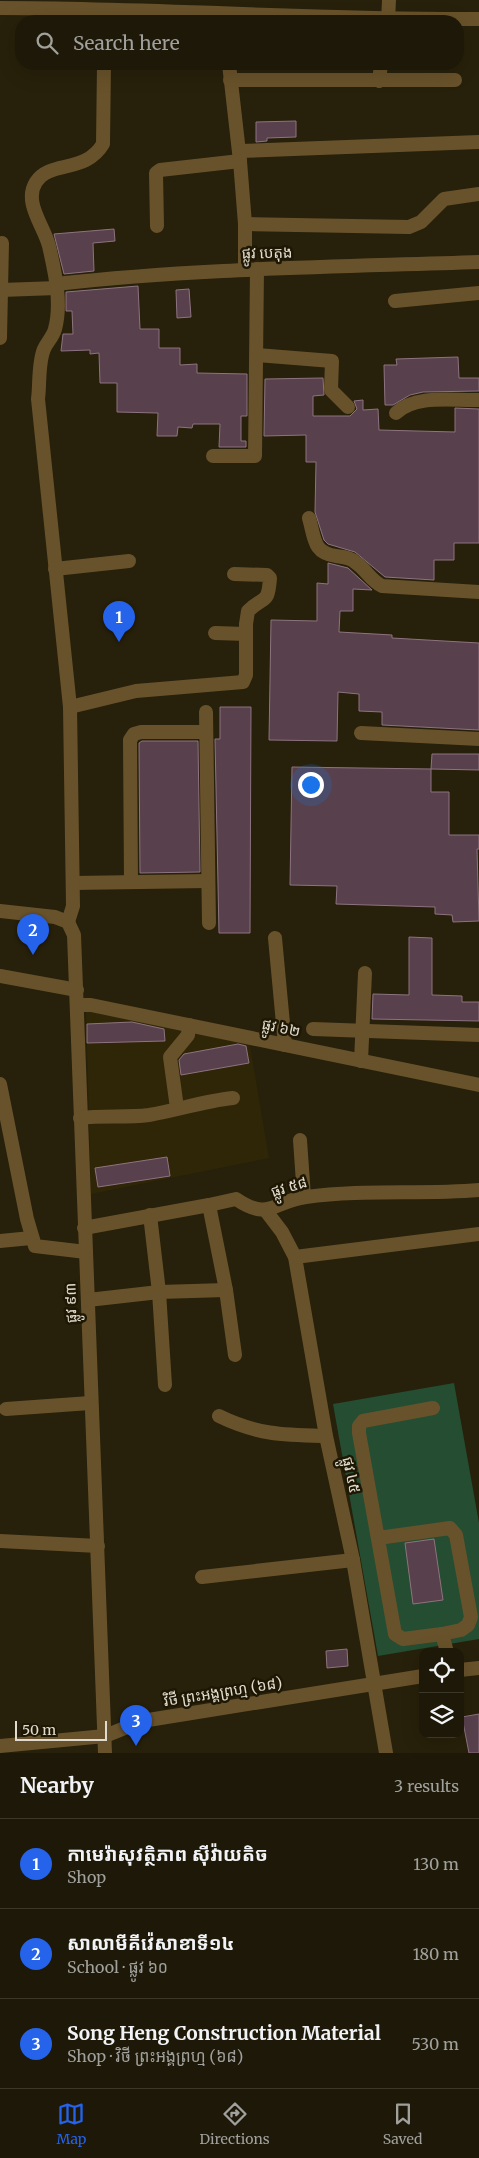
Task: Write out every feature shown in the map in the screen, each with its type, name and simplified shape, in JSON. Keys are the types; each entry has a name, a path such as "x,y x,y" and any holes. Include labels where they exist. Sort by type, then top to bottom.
{"street":[{"path":"388,15 389,0"},
{"path":"0,8 40,4 105,15 225,11 290,15"},
{"path":"464,19 479,19"},
{"path":"0,911 55,917 68,922 73,906 70,707 38,399 43,350 54,330 56,286 49,244 34,209 31,191 37,180 45,174 86,162 96,155 103,144 104,70"},
{"path":"213,456 255,456 256,355 251,269 229,70"},
{"path":"379,81 380,70"},
{"path":"230,80 455,80"},
{"path":"157,226 156,173 160,170 240,156 479,142"},
{"path":"245,224 409,227 421,222 444,199 479,194"},
{"path":"0,338 2,243"},
{"name":"ផ្លូវ បេតុង","path":"1,290 56,286 109,278 251,269 479,262"},
{"path":"395,300 479,293"},
{"path":"256,355 332,360 331,390 348,407"},
{"path":"396,413 403,406 416,401 479,400"},
{"path":"309,518 319,550 323,554 350,558 362,567 372,581 382,586 479,592"},
{"path":"55,569 129,561"},
{"path":"70,707 136,691 243,682 246,675 248,611 264,602 269,595 270,578 267,575 234,574"},
{"path":"215,632 246,634"},
{"path":"206,712 209,923"},
{"path":"131,882 130,740 134,734 141,732 206,732"},
{"path":"361,733 479,739"},
{"path":"73,883 208,881"},
{"name":"ផ្លូវ ៩៣","path":"68,922 74,935 77,990 90,1403 98,1546 105,1753"},
{"path":"275,938 285,1045"},
{"path":"361,1061 366,973"},
{"path":"0,976 77,990"},
{"name":"ផ្លូវ ៦២","path":"77,1005 90,1005 479,1085"},
{"path":"178,1108 170,1057 188,1035 188,1025"},
{"path":"313,1029 363,1033 479,1035"},
{"path":"0,1084 35,1246 86,1252"},
{"path":"80,1118 128,1117 206,1101 233,1098"},
{"path":"300,1140 304,1197"},
{"name":"ផ្លូវ ៥៨","path":"84,1228 236,1199 246,1207 266,1211 304,1197 347,1192 479,1190"},
{"path":"209,1205 226,1290 235,1355"},
{"name":"ផ្លូវ ៤៥","path":"266,1211 282,1232 294,1257 326,1436 353,1560 386,1753"},
{"path":"150,1216 159,1292 165,1385"},
{"path":"294,1257 479,1234"},
{"path":"0,1241 32,1238"},
{"path":"88,1300 159,1292 226,1290"},
{"path":"6,1409 90,1403"},
{"path":"378,1538 450,1528 456,1535 471,1617 468,1625 461,1630 403,1639 399,1639 395,1634 378,1538 359,1426 363,1421 432,1408"},
{"path":"220,1416 240,1426 273,1435 326,1436"},
{"path":"0,1542 98,1546"},
{"path":"202,1577 353,1560"},
{"path":"442,1634 445,1648"},
{"path":"464,1670 479,1668"},
{"name":"វិថី ព្រះអង្គព្រហ្ម (៦៨)","path":"0,1746 105,1736 142,1721 419,1677"}],"shaded area":[{"path":"97,1008 242,1037 250,1046 269,1158 91,1194 86,1012"}],"green space":[{"path":"454,1383 479,1523 479,1639 378,1656 333,1404"}],"building":[{"path":"296,121 296,137 267,138 267,141 256,142 256,122"},
{"path":"114,229 115,241 93,243 94,271 64,274 54,234"},
{"path":"138,286 140,329 159,329 159,348 180,348 180,365 197,364 197,373 247,374 247,416 241,416 241,441 246,441 246,447 219,447 220,424 193,424 192,428 178,427 177,436 157,436 158,413 117,412 117,383 100,383 99,353 90,354 90,350 61,351 63,334 73,334 72,311 66,311 66,292"},
{"path":"189,289 191,317 177,318 176,290"},
{"path":"458,357 459,378 479,378 479,391 423,392 410,395 393,405 385,405 384,365 397,365 396,359"},
{"path":"323,378 324,395 313,396 313,416 350,416 357,409 354,401 363,400 363,410 378,409 379,430 455,432 455,408 479,409 479,543 454,543 454,560 434,560 434,580 385,577 355,552 328,544 324,540 315,512 316,462 306,462 306,435 264,436 265,379"},
{"path":"328,563 348,568 372,590 353,589 353,611 340,611 339,632 392,635 392,638 479,643 479,730 382,725 382,712 359,711 359,694 338,692 337,741 269,740 271,620 317,621 317,583 328,584"},
{"path":"220,707 251,707 250,933 219,933 215,739 220,739"},
{"path":"142,741 198,741 200,872 140,873 139,743"},
{"path":"432,754 479,754 479,770 431,769"},
{"path":"292,767 431,769 431,792 449,792 449,835 479,835 479,849 477,849 479,921 453,922 452,915 435,914 435,907 336,904 337,886 290,885"},
{"path":"409,937 432,938 432,995 462,996 462,1002 479,1002 479,1021 372,1019 373,994 409,995"},
{"path":"132,1022 164,1029 165,1041 87,1043 87,1024"},
{"path":"238,1044 246,1046 249,1063 181,1075 179,1060 184,1054"},
{"path":"167,1157 170,1176 98,1187 95,1168"},
{"path":"434,1539 443,1600 413,1604 405,1543"},
{"path":"347,1649 348,1666 327,1668 326,1651"},
{"path":"479,1714 479,1753 469,1753 464,1717"}],"place":[{"name":"កាមេរ៉ាសុវត្ថិភាព ស៊ីវ៉ាយតិច","path":"119,642"},
{"name":"សាលាមីគីវ៉េសាខាទី១៤","path":"33,955"},
{"name":"Song Heng Construction Material","path":"136,1746"}]}
